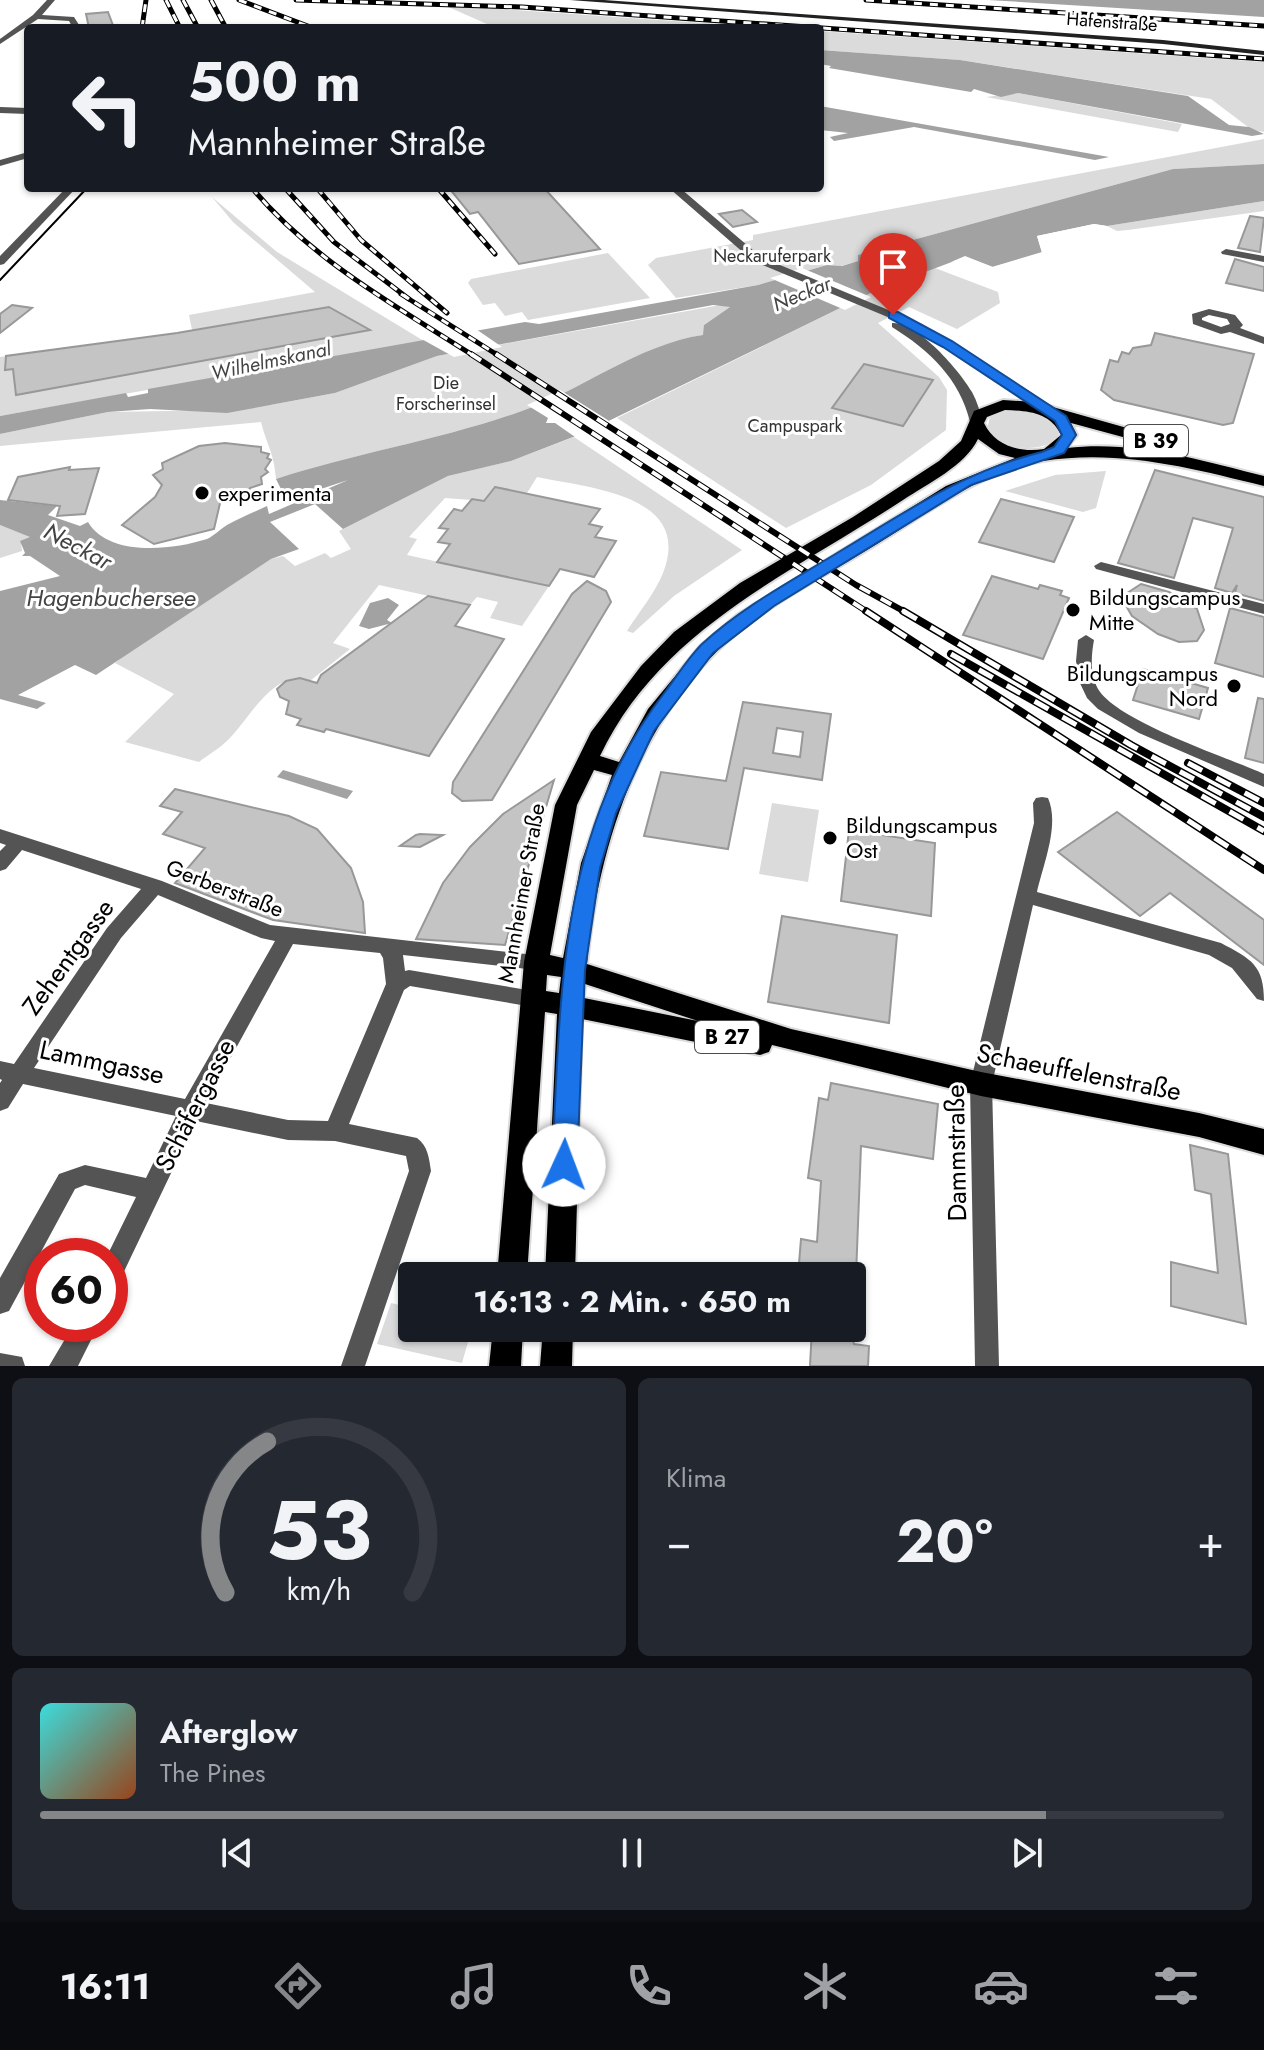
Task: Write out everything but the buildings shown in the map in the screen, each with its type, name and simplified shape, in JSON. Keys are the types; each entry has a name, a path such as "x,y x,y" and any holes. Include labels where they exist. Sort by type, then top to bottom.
{"main road":[{"name":"Hafenstraße","path":"574,0 1102,37 1264,53"},
{"name":"B 39","path":"976,422 980,414 1003,405 1035,407 1090,426 1264,467"},
{"path":"976,422 978,432 989,442 1024,454 1047,456 1059,450 1069,435 1061,419 1049,412"},
{"name":"Mannheimer Straße","path":"513,1262 536,962 566,805 601,732 648,671 681,636 747,587 859,521 945,464 968,443 976,422"},
{"name":"B 39","path":"561,1262 571,1006 590,868 606,813 646,729 707,649 768,602 966,482 1014,463 1047,456 1139,452 1264,481"},
{"path":"587,760 625,771"},
{"name":"Schaeuffelenstraße","path":"536,962 574,970 733,1024 883,1062 981,1084 1199,1125 1264,1142"},
{"name":"Schaeuffelenstraße","path":"533,999 784,1049 883,1062"},
{"path":"505,1366 507,1342"},
{"path":"556,1366 557,1342"}],"street":[{"path":"25,24 51,0"},
{"path":"36,17 71,19 74,24"},
{"path":"0,42 24,25"},
{"path":"0,32 13,32"},
{"path":"0,110 24,111"},
{"path":"0,163 24,156"},
{"path":"0,262 5,252 67,192"},
{"path":"672,192 754,260 948,344 1049,412"},
{"path":"678,192 723,237"},
{"path":"1226,252 1264,259"},
{"path":"890,317 963,386 973,401 976,422"},
{"path":"1233,329 1264,341"},
{"path":"1101,566 1264,609"},
{"path":"1086,640 1082,662 1094,696 1123,718 1264,781"},
{"name":"Dammstraße","path":"987,1366 981,1084 1043,823 1042,803"},
{"path":"0,864 9,839"},
{"name":"Gerberstraße","path":"9,839 155,886 229,918 287,937 536,962"},
{"name":"Zehentgasse","path":"0,1101 9,1072 114,933 155,886"},
{"path":"1026,896 1214,949 1239,962 1264,993"},
{"name":"Schäfergasse","path":"128,1238 191,1109 287,937"},
{"path":"335,1131 396,984 393,956 385,945"},
{"path":"396,984 409,978 533,999"},
{"name":"Lammgasse","path":"9,1072 288,1130 335,1131 409,1145 416,1150 421,1163 353,1366"},
{"path":"0,1302 67,1181 85,1175 151,1190"},
{"path":"61,1366 78,1342"},
{"path":"0,1365 13,1366"}],"green space":[{"path":"446,6 717,24 487,24"},
{"path":"824,31 1264,62 1264,132 1252,130 1211,99 960,60 824,50"},
{"path":"1018,93 1182,124 1178,132 986,97"},
{"name":"Neckaruferpark","path":"1264,139 1264,164 1173,169 858,255 858,261 841,266 827,265 758,285 676,298 648,265 656,258 753,240 753,235"},
{"path":"212,197 277,252 424,341 0,416 0,357 6,356 6,370 40,366 14,380 16,395 369,330 328,307 192,330 189,315 315,292 233,222"},
{"path":"1264,201 1264,211 1128,230 1117,231 1107,226"},
{"path":"608,253 650,298 528,320 522,312 505,316 495,303 483,305 468,283 471,279"},
{"name":"Campuspark","path":"935,268 998,292 1000,303 957,329 909,307 878,323 939,377 947,390 946,430 871,485 786,528 617,418 875,291"},
{"name":"Die Forscherinsel","path":"726,304 730,307 704,325 704,335 656,348 519,412 276,479 261,422 0,446 0,434 108,412 229,410 276,404 335,393 437,356"},
{"path":"1021,410 1054,422 1059,437 1042,446 1022,448 1003,442 987,430 990,416 1003,411"},
{"path":"574,437 742,550 674,596 633,633 627,631 660,580 669,547 663,526 650,511 607,491 537,477 527,493 495,487 484,501 445,498 409,537 417,539 407,555 549,586 522,626 490,618 498,602 477,597 470,605 379,585 333,643 350,649 310,681 285,681 274,688 229,739 199,762 125,742 174,694 115,663 130,651 271,559 283,556 295,566 325,553 331,558 351,549 339,531 448,476 511,461"},
{"path":"1106,471 1096,508 1083,512 1005,491 1055,475"},
{"path":"0,525 31,537 21,541 22,551 0,558"},
{"path":"772,803 819,810 808,882 759,874"},
{"path":"391,1303 398,1305 398,1342 468,1342 462,1363 377,1344"}],"water":[{"path":"988,0 1264,0 1264,17"},
{"path":"824,50 960,60 1188,96 1229,125 1249,127 1264,134 1252,136 1018,93 1001,97 974,89 971,92 829,68 831,66 824,65"},
{"path":"824,107 1109,157 1095,160 914,127 834,141 830,137 848,133 824,130"},
{"path":"1264,164 1264,201 1107,226 1094,224 1037,236 1042,252 992,267 965,257 875,291 586,432 511,461 448,476 343,529 315,504 270,522 299,549 271,559 96,675 75,665 18,695 46,703 37,709 0,699 0,591 60,576 30,556 22,556 25,553 20,541 30,537 0,525 0,500 57,506 48,515 80,526 88,522 97,533 124,545 158,548 192,543 207,539 227,525 267,506 269,514 348,480 294,498 277,499 283,493 276,479 519,412 656,348 703,335 704,325 730,307 713,305 437,356 335,393 227,413 150,409 108,412 0,434 0,416 126,393 128,397 148,393 148,389 525,322 539,324 758,285 827,265 842,266 858,261 858,255 1173,169"},
{"path":"388,598 399,605 387,620 392,623 369,629 359,626 370,603"},
{"path":"283,770 353,791 347,799 277,777"}],"pier":[{"path":"1094,224 1107,226 1041,239 1044,256 994,271 965,260 951,262 965,256 993,267 1042,253 1037,236"},
{"path":"802,268 871,297 845,310 770,278"},
{"path":"473,327 502,347 454,357 418,337"},
{"path":"560,390 614,424 578,439 555,423 546,423 548,418 527,405"}],"tram line":[{"path":"0,280 83,192"}],"railway":[{"path":"143,24 146,0"},
{"path":"166,0 178,24"},
{"path":"183,0 196,24"},
{"path":"211,0 224,24"},
{"path":"239,0 302,24"},
{"path":"296,0 522,7 765,24"},
{"path":"866,0 1264,26"},
{"path":"824,28 1264,59"},
{"path":"256,192 301,238 328,260 474,356"},
{"path":"289,192 334,242 409,299"},
{"path":"320,192 361,240 447,313"},
{"path":"441,192 495,254"},
{"path":"401,294 499,356"},
{"path":"471,354 869,613"},
{"path":"496,354 856,585 907,613"},
{"path":"866,611 1264,870"},
{"path":"903,611 1131,745 1264,817"},
{"path":"951,654 1264,831"},
{"path":"1188,763 1264,803"}],"place":[{"name":"experimenta","path":"202,493"},
{"name":"Bildungscampus Mitte","path":"1073,610"},
{"name":"Bildungscampus Nord","path":"1234,686"},
{"name":"Bildungscampus Ost","path":"830,838"}],"route":[{"path":"564,1165 574,970 590,868 606,813 646,729 707,649 768,602 966,482 1014,463 1047,456 1059,450 1069,435 1061,419 1005,385 948,344 893,315"}],"water label":[{"name":"Neckar","path":"802,294"},
{"name":"Wilhelmskanal","path":"271,361"},
{"name":"Neckar","path":"78,546"},
{"name":"Hagenbuchersee","path":"111,597"}]}
